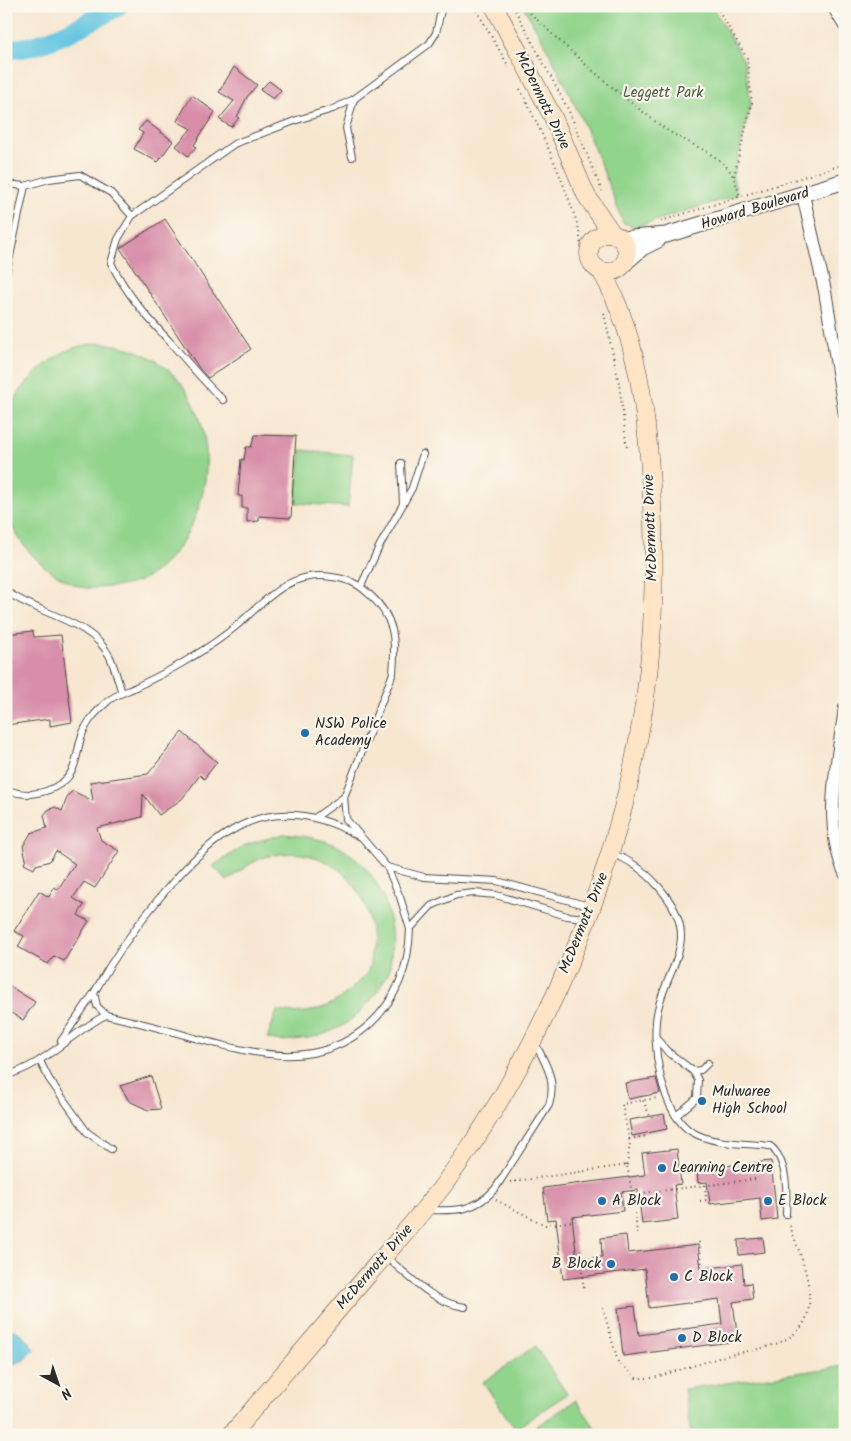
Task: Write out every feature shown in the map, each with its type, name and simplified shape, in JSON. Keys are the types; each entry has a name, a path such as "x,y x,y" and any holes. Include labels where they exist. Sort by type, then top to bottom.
{"main road":[{"name":"McDermott Drive","path":"494,6 553,117 586,196 617,237"},
{"name":"McDermott Drive","path":"586,196 591,244"},
{"path":"598,237 617,237 628,250 624,265 612,272 595,273 595,268 589,257 591,244 598,237"},
{"name":"McDermott Drive","path":"231,1435 423,1210 470,1146 513,1078 533,1039 568,965 610,854 642,719 654,598 651,487 646,432 637,371 621,310 624,265"},
{"name":"McDermott Drive","path":"595,273 621,310"}],"street":[{"path":"833,6 844,23"},
{"name":"Howard Boulevard","path":"624,265 642,248 666,235 845,181"},
{"path":"803,195 825,290 845,415"},
{"name":"Howard Boulevard","path":"617,237 666,235"},
{"path":"845,708 833,800 834,832 845,873"}],"lane":[{"path":"223,400 204,382 154,326 121,283 111,263 118,239 132,216 234,144 354,100 429,44 436,33 442,6"},
{"path":"352,158 346,128 354,100"},
{"path":"6,184 25,186 49,179 80,176 111,193 132,216"},
{"path":"6,275 25,186"},
{"path":"360,586 379,546 412,488 423,454"},
{"path":"402,463 403,506"},
{"path":"6,789 16,794 40,794 61,784 76,764 81,738 90,720 110,700 179,666 235,627 278,590 305,576 350,579 360,586 387,613 394,636 393,672 344,797 346,819 387,867 400,897 410,929 410,947 403,975 388,1005 367,1027 339,1045 321,1052 296,1056 272,1056 240,1050 106,1015 97,1006 94,993"},
{"path":"6,591 14,597 70,622 96,640 109,655 122,693"},
{"path":"316,818 344,797"},
{"path":"58,1045 94,993 130,934 182,871 208,846 236,827 261,817 285,814 316,818 345,828 361,838"},
{"path":"610,854 626,858 651,878 662,891 679,924 681,935 679,947 657,1010 656,1037 662,1078 669,1105 676,1116 691,1132 712,1140 770,1146 777,1151 786,1183 786,1214"},
{"path":"387,867 424,877 497,880 560,900 588,912"},
{"path":"410,929 431,906 456,895 474,893 496,895 567,916 588,912"},
{"path":"6,1075 40,1061 58,1045 106,1015"},
{"path":"656,1037 667,1051 692,1071 698,1080 697,1098 676,1116"},
{"path":"423,1210 455,1211 467,1208 486,1199 495,1189 549,1106 552,1095 549,1069 533,1039"},
{"path":"40,1061 49,1079 87,1132 112,1149"},
{"path":"692,1071 701,1070 708,1063"},
{"path":"384,1256 435,1296 456,1306 465,1307"}],"path":[{"path":"474,6 510,70"},
{"path":"513,6 569,111 605,198"},
{"path":"523,6 614,89 668,131 714,156 734,176 742,200"},
{"path":"716,6 747,58 752,103 734,176"},
{"path":"518,84 544,137 573,209 582,235 583,262 595,273"},
{"path":"657,222 845,164"},
{"path":"603,311 619,383 628,450"},
{"path":"641,1096 641,1101 650,1116"},
{"path":"660,1097 622,1104 629,1139 627,1165 634,1194 756,1179"},
{"path":"629,1139 645,1136 645,1133"},
{"path":"507,1182 627,1165"},
{"path":"700,1201 706,1200 705,1185"},
{"path":"496,1200 544,1225 575,1221"},
{"path":"635,1213 637,1234"},
{"path":"603,1308 618,1362 636,1378 653,1378 769,1346 787,1338 802,1326 808,1313 809,1302 808,1282 786,1214"},
{"path":"699,1242 705,1285"},
{"path":"580,1257 584,1290"}],"green space":[{"name":"Leggett Park","path":"523,6 712,6 744,61 751,103 733,177 737,195 635,227 623,223 602,167 566,85"},
{"path":"96,343 132,349 161,364 182,385 197,412 205,443 206,475 199,508 184,539 164,564 151,575 137,582 113,587 88,588 80,587 49,570 26,548 14,530 7,511 6,501 5,435 6,424 13,402 27,382 45,365 64,352 75,347"},
{"path":"301,450 353,455 348,507 296,503"},
{"path":"283,834 320,840 341,848 368,871 385,901 391,935 391,953 388,973 376,994 351,1020 320,1035 282,1041 267,1038 277,1011 310,1011 338,1000 367,973 371,949 371,927 366,907 357,890 345,875 329,863 311,856 291,854 269,856 252,863 227,881 213,866 245,845"},
{"path":"535,1346 567,1394 515,1429 483,1382"},
{"path":"845,1366 845,1435 691,1435 684,1389"},
{"path":"576,1400 600,1435 524,1435"}],"water":[{"path":"6,1328 23,1335 34,1350 24,1360 6,1367"}],"building":[{"path":"234,67 257,85 247,97 237,117 239,118 231,127 219,119 234,101 219,92"},
{"path":"269,81 281,90 273,99 260,90"},
{"path":"192,95 215,112 194,145 196,147 188,156 176,146 191,129 177,121"},
{"path":"146,121 173,141 158,162 134,149 143,133 138,130"},
{"path":"165,219 251,349 208,378 199,368 120,248"},
{"path":"255,435 296,436 291,518 259,516 259,521 247,522 247,508 242,508 242,496 238,496 241,459 244,460 246,447 251,447"},
{"path":"33,631 34,637 61,635 72,722 50,726 50,719 6,725 6,634"},
{"path":"182,732 217,762 204,779 200,775 182,799 159,815 143,794 142,817 97,828 101,840 119,851 95,888 84,882 73,898 84,905 78,915 89,921 64,961 54,956 48,964 18,947 24,936 14,931 39,891 49,897 54,887 58,889 75,864 56,851 50,861 36,865 34,869 24,864 26,859 23,846 31,833 47,828 44,815 48,810 55,807 62,811 68,795 73,791 93,801 90,782 148,774"},
{"path":"6,984 35,1002 23,1020 6,1010"},
{"path":"151,1076 161,1109 148,1110 129,1101 120,1086"},
{"path":"656,1078 660,1093 628,1099 625,1083"},
{"path":"664,1114 667,1129 632,1136 629,1120"},
{"path":"677,1149 681,1184 674,1185 678,1220 642,1224 638,1190 621,1192 623,1211 572,1217 577,1260 602,1257 601,1238 626,1235 628,1253 698,1245 701,1269 742,1264 744,1284 751,1283 753,1299 733,1302 738,1341 623,1356 618,1308 635,1306 639,1335 722,1324 719,1299 649,1308 645,1269 563,1279 556,1219 547,1220 543,1188 645,1175 642,1153"},
{"name":"E Block","path":"771,1161 777,1219 762,1221 760,1198 710,1204 707,1182 698,1183 697,1169"},
{"path":"763,1238 765,1252 739,1255 738,1240"}],"waterway":[{"path":"6,48 33,46 48,41 118,6"}],"place":[{"name":"NSW Police Academy","path":"305,733"},
{"name":"Mulwaree High School","path":"702,1101"},
{"name":"Learning Centre","path":"662,1168"},
{"name":"A Block","path":"602,1201"},
{"name":"E Block","path":"768,1201"},
{"name":"B Block","path":"611,1264"},
{"name":"C Block","path":"674,1277"},
{"name":"D Block","path":"682,1338"}]}
